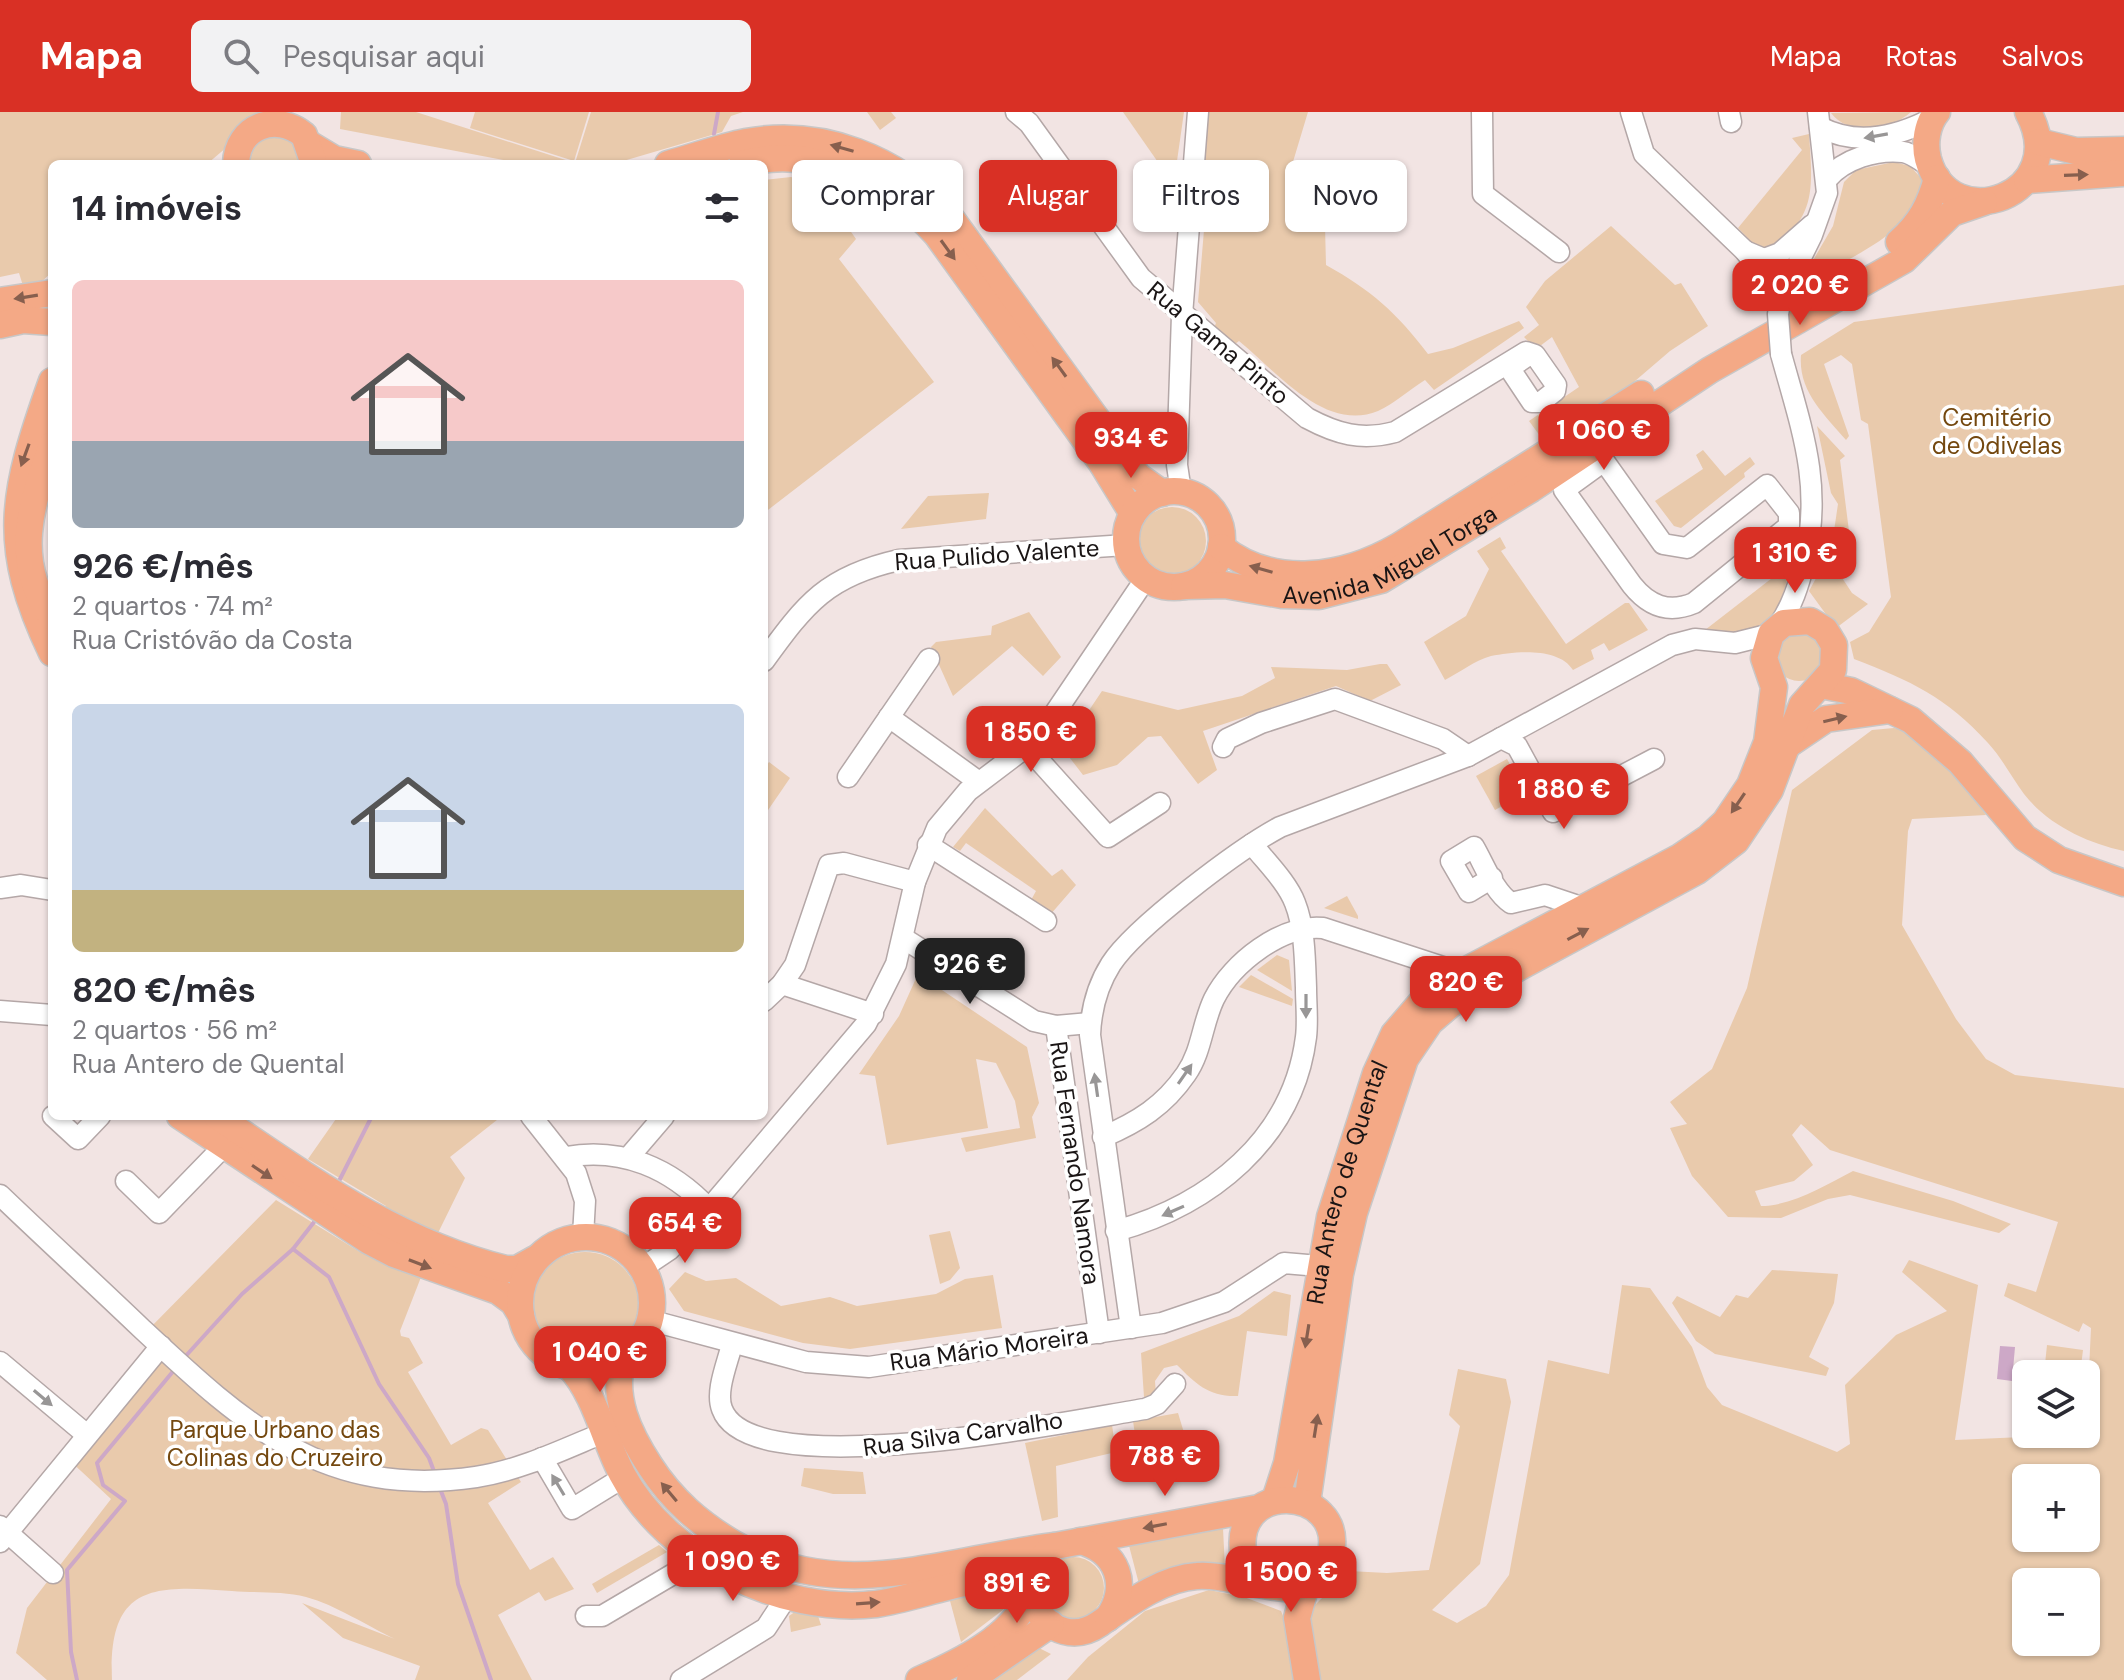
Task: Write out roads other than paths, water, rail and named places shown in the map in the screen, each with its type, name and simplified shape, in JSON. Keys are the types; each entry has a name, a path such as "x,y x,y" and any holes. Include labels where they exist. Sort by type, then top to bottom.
{"main road":[{"path":"2028,112 2039,142 2038,156 2027,180 2124,173"},
{"path":"1934,116 1927,152 1934,173 1955,195 1984,202"},
{"path":"231,160 244,137 256,128 288,118 312,154 339,160"},
{"path":"682,160 745,142 791,139 851,150 911,180 948,214 1138,476 1172,492 1198,498 1212,511 1220,528 1221,547 1209,572 1184,586 1164,586 1146,578 1134,567 1126,545 1133,514 1146,500 1172,492"},
{"path":"2039,142 2076,151 2124,150"},
{"path":"768,160 816,162 867,180 910,207 937,235 1108,472 1133,514"},
{"name":"Avenida Miguel Torga","path":"1221,547 1247,565 1288,574 1331,572 1383,556 1595,425 1699,356 1894,245 1925,212 1934,173"},
{"name":"Avenida Miguel Torga","path":"1184,586 1225,585 1273,594 1319,596 1381,580 1556,473 1701,376 1904,260 1952,213 2000,199 2027,180"},
{"path":"0,301 48,294"},
{"path":"0,325 23,320 48,322"},
{"path":"48,392 14,486 5,541 16,596 25,615 48,647"},
{"path":"48,456 31,503 27,534 32,578 48,609"},
{"path":"1774,631 1793,621 1818,625 1831,637 1836,653 1859,676 1908,699 1968,744 2015,805 2036,824 2088,855 2124,865"},
{"name":"Rua Antero de Quental","path":"1267,1504 1287,1463 1330,1217 1387,1047 1414,1008 1461,973 1680,857 1725,822 1750,785 1767,742 1774,698 1765,650 1774,631"},
{"name":"Rua Antero de Quental","path":"1307,1503 1343,1254 1394,1085 1416,1040 1451,1004 1719,856 1753,820 1770,790 1802,705 1833,670 1836,653"},
{"path":"1768,672 1790,690 1840,687 1890,710 1936,737 2025,838 2059,860 2124,883"},
{"path":"1786,746 1826,719 1890,710"},
{"path":"186,1120 224,1146 304,1188 355,1221 394,1254 498,1291 513,1302 537,1348 569,1366 591,1395 603,1433 624,1477 671,1534 702,1557 744,1580 787,1596 841,1604 875,1604 998,1578 1030,1592 1040,1615 1066,1631 1081,1631 1150,1591 1197,1576 1284,1589 1306,1585"},
{"path":"222,1120 304,1188"},
{"path":"355,1221 490,1265 517,1269 560,1241 583,1236 611,1241 626,1250 642,1268 652,1294 649,1320 638,1343 622,1358 599,1369 569,1366"},
{"path":"521,1315 522,1285 535,1259"},
{"path":"622,1358 617,1389 623,1414 637,1447 658,1480 703,1526 754,1556 811,1574 859,1578 1067,1543 1267,1504 1307,1503 1327,1523 1332,1551 1327,1565 1306,1585 1297,1618 1307,1680"},
{"path":"1267,1504 1245,1525 1242,1547 1248,1568 1269,1585 1297,1618"},
{"path":"919,1680 975,1652 1013,1622 1030,1592 1036,1563 1067,1543 1104,1552 1119,1576 1116,1605 1108,1618"},
{"path":"970,1680 1051,1624"}],"street":[{"name":"Rua Gama Pinto","path":"1016,112 1029,123 1141,278 1307,418 1349,435 1371,439 1395,432 1515,356 1530,354"},
{"path":"1172,492 1177,465 1182,315 1198,112"},
{"path":"1482,112 1483,194 1559,252"},
{"path":"1631,112 1644,154 1745,251 1781,298"},
{"path":"1819,120 1856,140 1908,131 1934,116"},
{"path":"1735,643 1774,631 1799,584 1813,518 1813,470 1781,354 1778,314 1781,298 1818,220 1827,193 1819,120"},
{"path":"1827,179 1845,162 1896,152 1906,152 1934,173"},
{"path":"1745,251 1764,259 1780,253 1818,220"},
{"path":"1530,354 1535,355 1556,389 1536,404 1519,385 1513,368 1530,354"},
{"path":"1480,380 1498,377 1519,385"},
{"path":"1604,461 1663,544 1687,548 1767,485 1789,513 1789,526 1694,603 1676,608 1658,606 1640,595 1564,490 1604,461"},
{"name":"Rua Pulido Valente","path":"768,656 813,599 843,576 870,566 899,560 1126,545"},
{"path":"642,1268 669,1250 709,1209 873,1014 890,980 915,882 928,845 948,812 979,782 1028,748 1073,691 1146,578"},
{"path":"1799,584 1807,611 1818,625"},
{"path":"1672,645 1676,608"},
{"name":"Rua Fernando Namora","path":"1131,1328 1090,1050 1090,1023 1103,979 1127,944 1252,844 1280,827 1468,756 1672,645 1695,639 1735,643"},
{"path":"1735,643 1768,672"},
{"path":"848,777 929,659"},
{"path":"1223,747 1227,739 1261,723 1335,699 1443,739 1468,756"},
{"path":"889,717 979,782"},
{"path":"1501,738 1517,746 1553,812 1654,759"},
{"path":"1028,748 1108,837 1160,803"},
{"path":"1116,1231 1184,1206 1217,1186 1248,1158 1272,1127 1288,1096 1306,1037 1301,928 1292,897 1252,844"},
{"path":"928,845 1046,921"},
{"path":"768,997 782,984 799,954 829,865 844,863 915,882"},
{"path":"1492,878 1511,903 1545,895 1584,908"},
{"path":"0,888 21,885 48,889"},
{"path":"1103,1137 1131,1125 1163,1103 1195,1060 1214,1001 1222,987 1278,938 1301,928 1323,928 1461,973"},
{"path":"903,938 1034,1021 1056,1026"},
{"path":"782,984 873,1014"},
{"path":"0,1011 48,1015"},
{"name":"Rua Fernando Namora","path":"1090,1023 1056,1026 1099,1333"},
{"path":"58,1120 78,1139 96,1120"},
{"path":"533,1120 576,1173 585,1201 583,1236"},
{"path":"628,1158 661,1120"},
{"path":"126,1181 159,1213 224,1146"},
{"path":"566,1157 595,1152 628,1158 673,1175 709,1209"},
{"path":"0,1195 188,1371 252,1426 298,1453 356,1472 417,1481 446,1480 506,1471 603,1433"},
{"name":"Rua Mário Moreira","path":"649,1320 806,1362 849,1368 1131,1328 1209,1309 1284,1263 1319,1266"},
{"name":"Rua Silva Carvalho","path":"732,1344 720,1399 725,1415 736,1425 768,1438 824,1448 885,1448 1145,1409 1157,1404 1175,1384"},
{"path":"53,1573 3,1533 161,1346"},
{"path":"0,1362 87,1435"},
{"path":"542,1458 572,1509 624,1477"},
{"path":"586,1616 602,1616 702,1557"},
{"path":"681,1680 766,1628 787,1596"}],"waterway":[{"path":"714,134 718,112"},
{"path":"337,1185 370,1120"},
{"path":"318,1217 293,1249 329,1277 379,1384 429,1458 435,1474"},
{"path":"183,1359 242,1294 293,1249"},
{"path":"77,1680 71,1652 67,1570 125,1501 103,1485 97,1463 175,1369"},
{"path":"439,1486 446,1504 458,1584 491,1680"}],"park label":[{"name":"Cemitério de Odivelas","path":"1997,432"},
{"name":"Parque Urbano das Colinas do Cruzeiro","path":"275,1444"}]}
